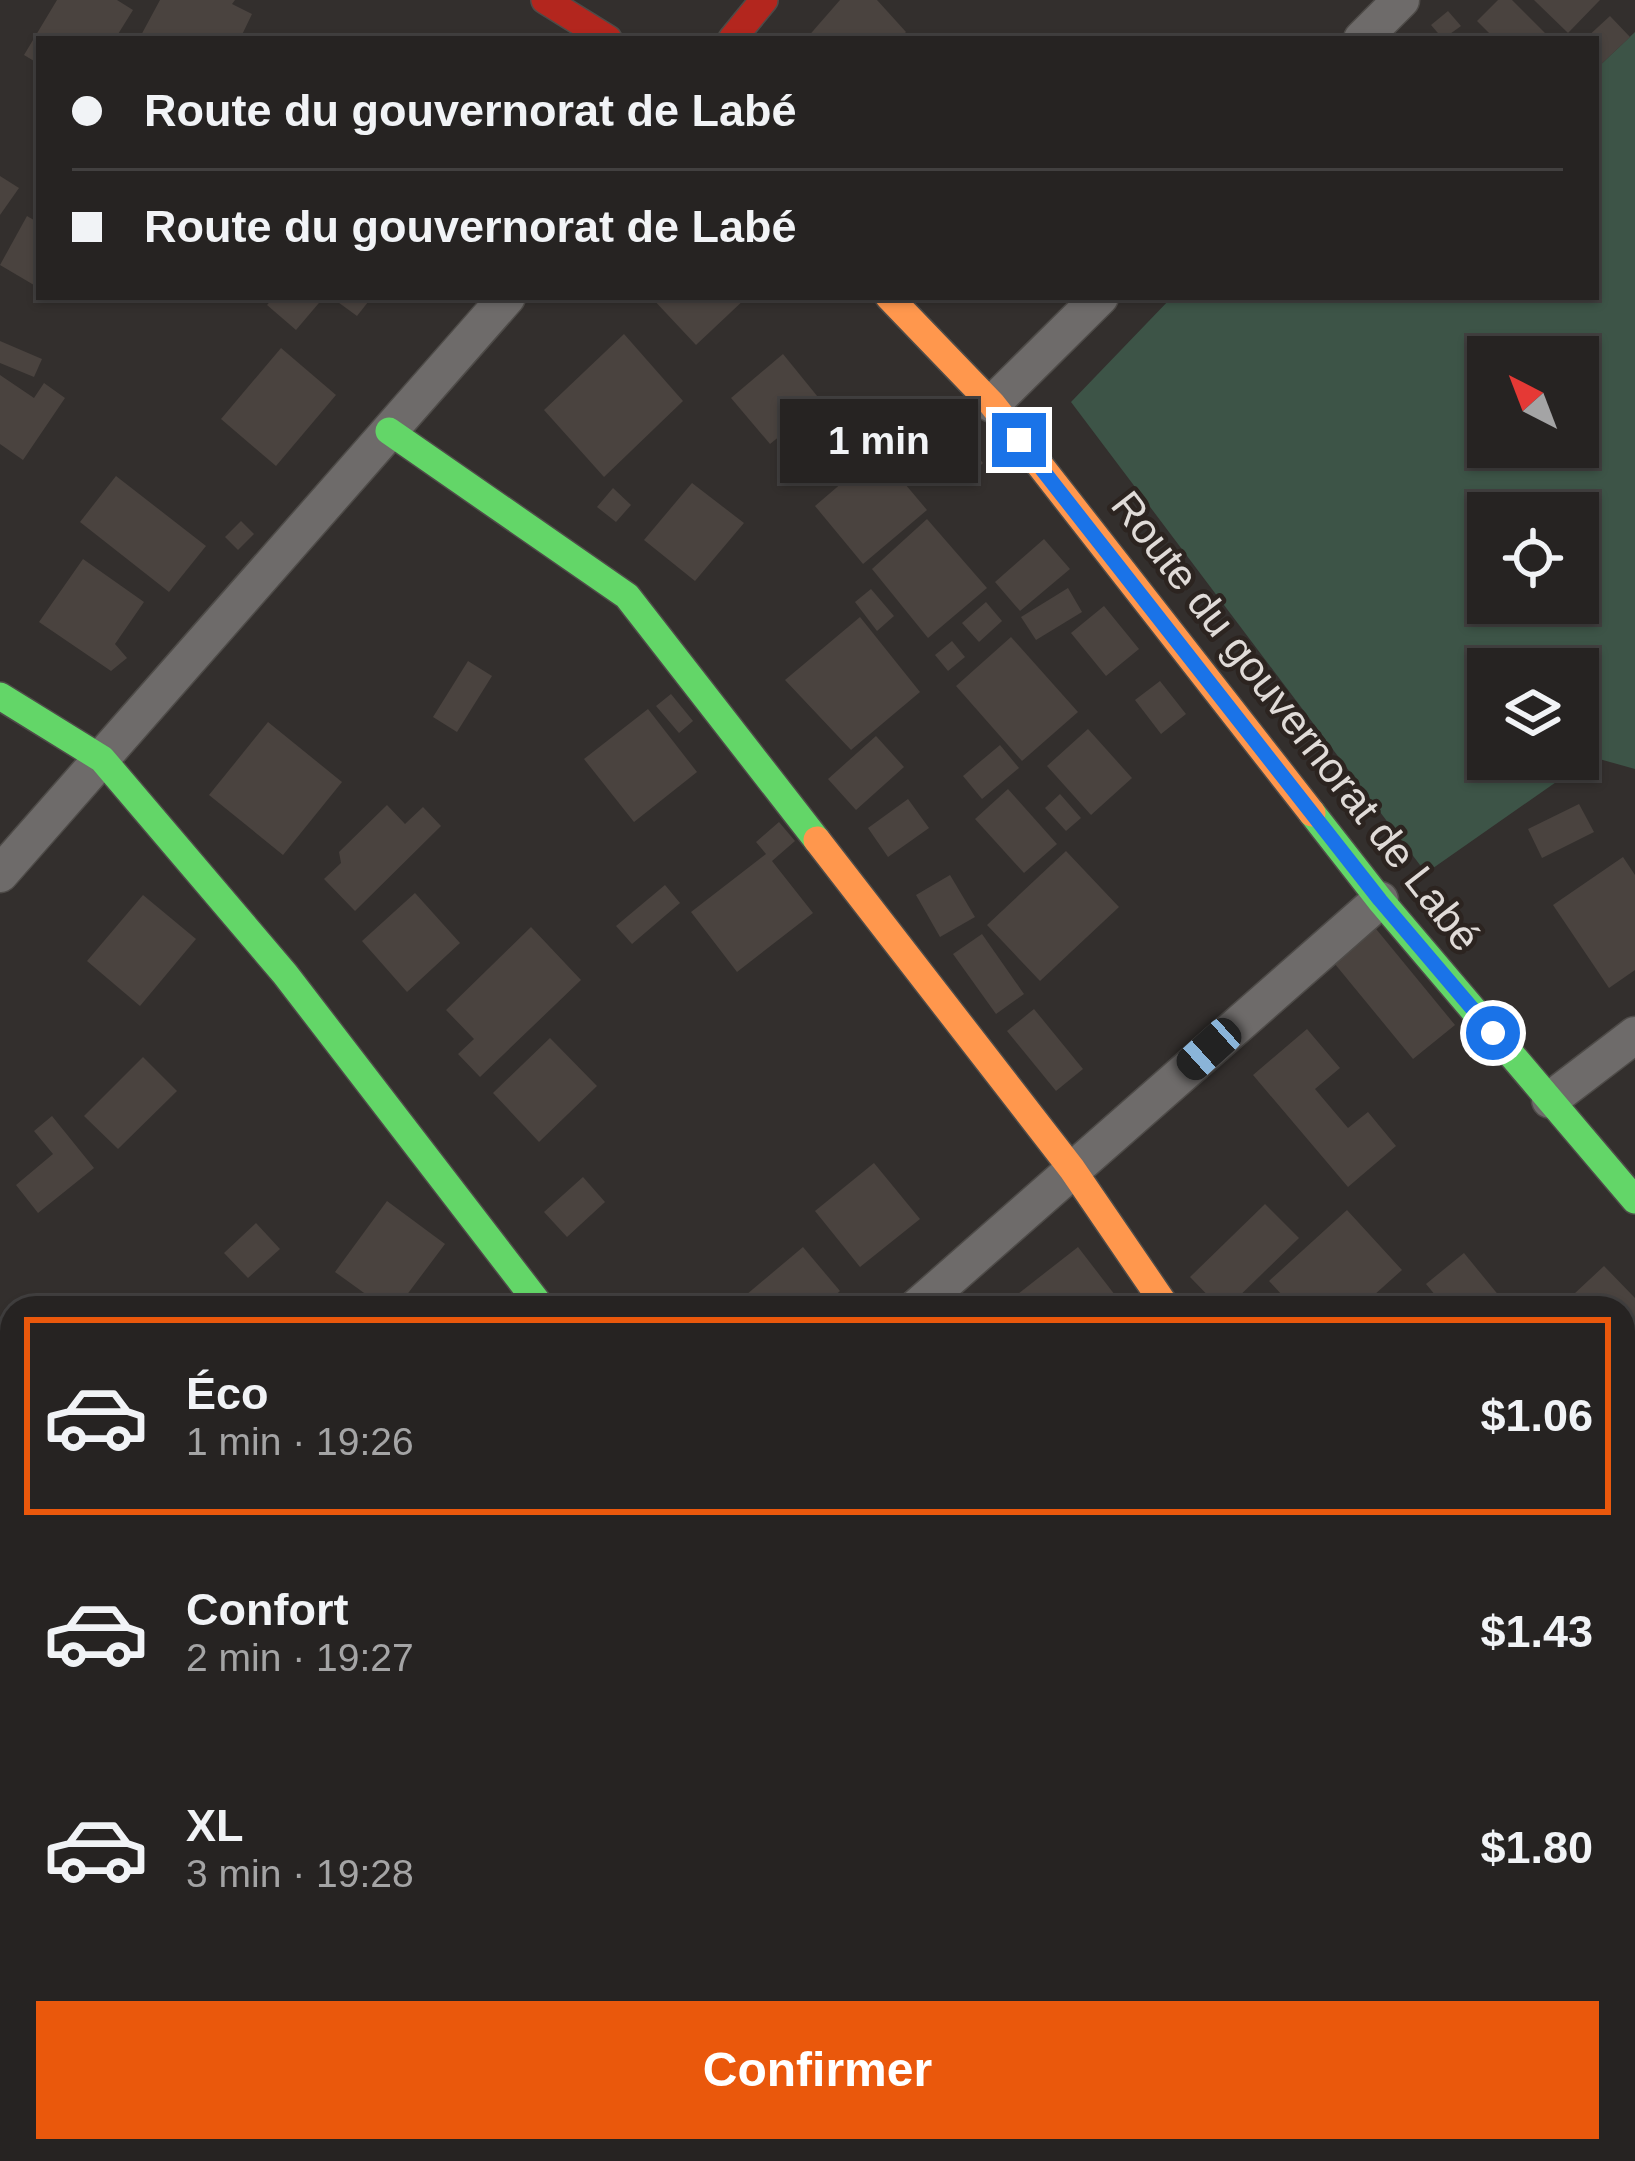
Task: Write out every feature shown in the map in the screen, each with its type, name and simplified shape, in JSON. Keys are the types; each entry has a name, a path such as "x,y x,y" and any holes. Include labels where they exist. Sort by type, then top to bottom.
{"street":[{"path":"545,0 603,36"},
{"path":"734,36 764,0"},
{"path":"1365,36 1401,0"},
{"path":"0,874 504,300"},
{"name":"Route du gouvernorat de Labé","path":"892,300 992,404 1380,900 1635,1200"},
{"path":"992,404 1097,300"},
{"path":"389,431 627,596 1072,1169 1159,1296"},
{"path":"0,696 102,759 285,974 533,1296"},
{"path":"929,1296 1380,900"},
{"path":"1550,1100 1635,1034"}],"green space":[{"path":"1635,32 1635,769 1599,759 1599,648 1467,648 1467,780 1559,780 1426,873 1071,402 1169,300 1599,300 1599,66"}],"building":[{"path":"57,0 117,0 133,10 117,36 36,36 36,62 24,55"},
{"path":"160,0 235,0 232,4 252,14 241,36 141,36"},
{"path":"840,0 877,0 906,32 903,36 809,36"},
{"path":"1498,0 1512,0 1548,36 1492,36 1477,21"},
{"path":"1534,0 1600,0 1568,33"},
{"path":"1448,11 1461,26 1440,36 1431,25"},
{"path":"1610,16 1630,37 1599,66 1599,36 1588,36"},
{"path":"0,176 19,188 0,215"},
{"path":"27,216 36,221 36,286 0,265"},
{"path":"271,300 321,300 296,330 267,305"},
{"path":"335,300 370,300 357,316"},
{"path":"654,300 744,300 696,345"},
{"path":"624,334 683,401 604,477 544,410"},
{"path":"0,341 42,359 34,377 0,363"},
{"path":"281,348 336,395 276,466 221,419"},
{"path":"783,354 822,402 770,444 731,398"},
{"path":"0,375 34,398 44,383 65,398 23,460 0,444"},
{"path":"939,415 983,463 964,481 920,433"},
{"path":"878,452 927,510 863,564 815,506"},
{"path":"116,476 206,546 169,592 80,522"},
{"path":"692,483 744,523 695,581 644,540"},
{"path":"613,488 631,505 616,522 597,507"},
{"path":"927,519 987,588 928,638 872,569"},
{"path":"241,521 254,534 238,550 225,537"},
{"path":"1044,539 1070,569 1020,611 995,582"},
{"path":"83,559 144,602 115,644 127,658 111,671 39,622"},
{"path":"1068,588 1082,612 1036,640 1021,617"},
{"path":"871,589 894,616 877,631 855,602"},
{"path":"986,602 1002,621 979,642 962,623"},
{"path":"1104,606 1139,649 1106,676 1071,633"},
{"path":"860,617 920,692 851,750 785,680"},
{"path":"1011,637 1078,712 1022,761 956,686"},
{"path":"952,641 965,657 948,671 935,655"},
{"path":"468,661 492,676 457,732 433,717"},
{"path":"1160,681 1186,714 1161,734 1135,700"},
{"path":"671,694 693,721 679,733 656,706"},
{"path":"648,709 697,772 634,822 584,759"},
{"path":"268,722 342,782 283,855 209,795"},
{"path":"1088,729 1132,778 1091,815 1047,766"},
{"path":"876,736 904,767 856,810 828,779"},
{"path":"1000,745 1019,768 982,799 963,776"},
{"path":"1008,789 1057,844 1024,873 975,819"},
{"path":"1060,794 1081,818 1066,831 1045,808"},
{"path":"908,799 929,828 888,857 868,828"},
{"path":"1579,804 1594,832 1542,858 1528,829"},
{"path":"387,805 405,824 423,807 441,826 355,911 324,879 341,863 339,852"},
{"path":"779,822 795,841 772,861 813,913 737,972 691,912 766,854 756,842"},
{"path":"1066,851 1119,907 1040,981 987,925"},
{"path":"1623,857 1635,875 1635,970 1609,988 1553,905"},
{"path":"950,875 975,917 940,937 916,895"},
{"path":"665,885 680,903 632,944 616,926"},
{"path":"415,893 460,943 407,992 362,941"},
{"path":"143,895 196,939 140,1006 87,961"},
{"path":"1372,924 1455,1025 1413,1059 1330,958"},
{"path":"531,927 581,980 480,1077 458,1054 474,1039 446,1010"},
{"path":"982,934 1024,994 996,1014 953,954"},
{"path":"1034,1009 1083,1069 1056,1091 1007,1031"},
{"path":"1307,1029 1340,1068 1315,1089 1348,1128 1368,1112 1396,1146 1348,1187 1253,1075"},
{"path":"550,1038 597,1086 539,1142 493,1093"},
{"path":"143,1057 177,1091 118,1149 84,1116"},
{"path":"52,1116 94,1168 38,1213 16,1185 53,1154 34,1131"},
{"path":"874,1163 920,1219 860,1267 815,1211"},
{"path":"583,1177 605,1202 567,1237 544,1212"},
{"path":"387,1201 445,1244 406,1296 368,1296 335,1272"},
{"path":"1265,1204 1299,1238 1239,1296 1208,1296 1190,1277"},
{"path":"1347,1210 1402,1270 1373,1296 1283,1296 1269,1281"},
{"path":"256,1223 280,1249 248,1278 224,1253"},
{"path":"803,1247 840,1291 834,1296 745,1296"},
{"path":"1078,1247 1116,1296 1015,1296"},
{"path":"1464,1253 1499,1296 1436,1296 1426,1284"},
{"path":"1604,1266 1633,1296 1572,1296"}],"traffic: fast":[{"path":"389,431 627,596 817,840"},
{"path":"0,696 102,759 285,974 533,1296"},
{"path":"1312,813 1635,1200"}],"traffic: slow":[{"path":"892,300 992,404 1312,813"},
{"path":"817,840 1072,1169 1159,1296"}],"traffic: jam":[{"path":"545,0 603,36"},
{"path":"734,36 764,0"}],"route":[{"path":"1019,440 1380,900 1493,1033"}]}
